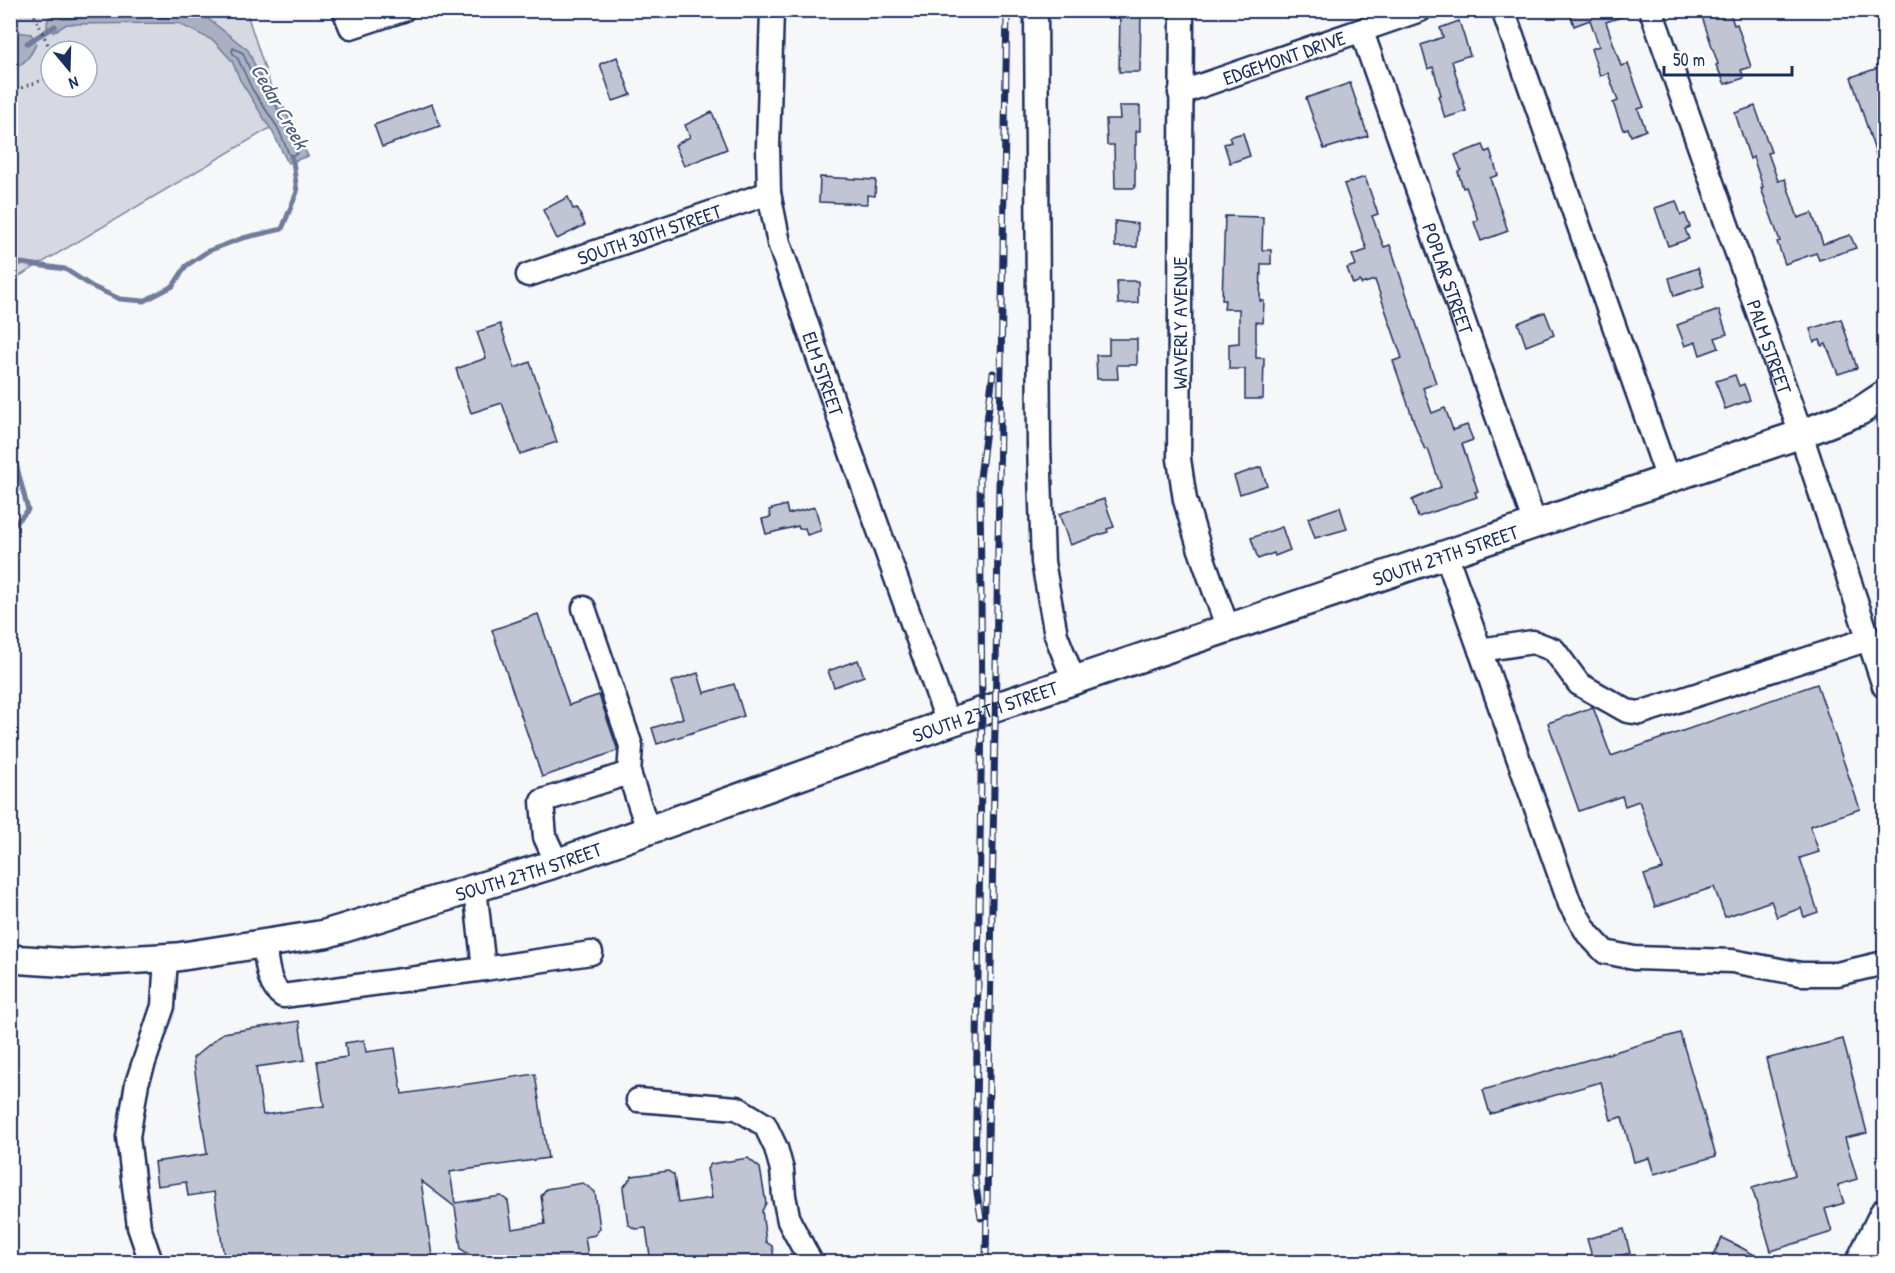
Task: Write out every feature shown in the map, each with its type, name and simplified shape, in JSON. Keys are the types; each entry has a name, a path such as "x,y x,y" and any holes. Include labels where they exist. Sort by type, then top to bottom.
{"main road":[{"name":"SOUTH 27TH STREET","path":"10,959 71,963 166,958 325,934 556,863 948,723 1668,480 1860,411 1884,395"},
{"path":"1860,1263 1884,1213"}],"street":[{"path":"348,19 403,10"},
{"name":"ELM STREET","path":"772,10 769,193 779,243 948,723"},
{"path":"1036,10 1039,445 1043,562 1056,635 1074,681"},
{"name":"WAVERLY AVENUE","path":"1182,10 1179,459 1190,519 1228,629"},
{"name":"EDGEMONT DRIVE","path":"1180,93 1362,32 1420,10"},
{"path":"1503,10 1668,480"},
{"name":"PALM STREET","path":"1651,10 1801,434 1884,686"},
{"name":"POPLAR STREET","path":"1362,32 1535,524"},
{"name":"SOUTH 30TH STREET","path":"528,275 769,193"},
{"path":"1446,554 1570,904 1588,934 1605,952 1634,958 1732,961 1801,974 1837,974 1884,963"},
{"path":"584,608 631,746 629,773 648,830"},
{"path":"1480,650 1533,642 1554,650 1579,684 1627,711 1640,713 1869,639"},
{"path":"556,863 545,837 542,801 629,773"},
{"path":"476,888 484,969"},
{"path":"264,944 270,978 276,992 283,996 591,953"},
{"path":"151,1263 138,1227 128,1137 137,1083 163,1006 166,958"},
{"path":"638,1100 737,1108 765,1125 776,1148 782,1170 789,1221 811,1263"}],"path":[{"path":"32,10 45,39"},
{"path":"10,92 39,81"}],"shaded area":[{"path":"10,11 246,11 282,121 11,281"}],"water":[{"path":"146,10 184,13 207,18 248,50 258,73 279,98 308,156 288,163 272,131 240,80 232,61 214,41 178,23 67,24 53,32 47,27 48,19 58,11"},
{"path":"10,31 31,34 36,43 26,59 19,66 11,69"}],"building":[{"path":"1120,10 1141,10 1140,72 1119,72"},
{"path":"1569,10 1632,10 1633,13 1606,22 1621,66 1628,64 1644,107 1638,109 1646,130 1631,136 1628,128 1623,130 1613,103 1618,101 1608,73 1600,76 1591,49 1599,46 1590,20 1574,26"},
{"path":"1712,10 1729,10 1734,25 1737,24 1751,67 1741,70 1744,78 1725,84 1716,65 1718,64 1701,14"},
{"path":"1459,21 1470,55 1452,61 1466,111 1445,118 1433,67 1428,69 1421,45 1443,37 1440,28"},
{"path":"617,57 631,95 613,101 600,64"},
{"path":"1884,66 1884,172 1882,173 1851,77"},
{"path":"1350,83 1368,136 1324,149 1306,98"},
{"path":"432,104 440,126 382,147 374,125"},
{"path":"1119,106 1140,106 1140,131 1136,131 1135,145 1135,188 1115,188 1114,145 1107,145 1106,119 1120,119"},
{"path":"1755,106 1771,152 1768,153 1778,181 1785,179 1798,218 1812,213 1823,244 1850,235 1856,248 1819,260 1816,253 1785,264 1777,242 1780,241 1761,188 1763,187 1753,157 1750,159 1735,113"},
{"path":"712,112 727,149 684,166 675,145 690,137 685,125"},
{"path":"1243,133 1250,156 1230,163 1224,144 1231,142 1229,137"},
{"path":"1483,145 1486,152 1490,150 1498,175 1490,178 1508,231 1481,241 1474,222 1478,220 1466,187 1463,188 1458,172 1461,170 1455,155"},
{"path":"820,177 876,180 875,196 867,195 867,204 819,202"},
{"path":"1365,177 1378,214 1372,216 1384,247 1390,245 1436,383 1423,388 1432,413 1445,408 1453,430 1467,425 1473,440 1462,444 1478,491 1475,492 1477,497 1418,517 1412,500 1441,487 1428,449 1425,450 1415,425 1393,361 1402,358 1375,280 1353,284 1347,268 1356,265 1352,255 1367,250 1344,184"},
{"path":"568,197 573,209 577,208 585,225 557,239 543,210"},
{"path":"1676,201 1681,215 1685,214 1690,227 1685,229 1689,239 1668,246 1655,208"},
{"path":"1225,216 1263,217 1262,250 1271,250 1271,264 1261,264 1260,301 1264,301 1263,323 1256,322 1256,358 1264,358 1263,399 1245,399 1245,369 1229,369 1229,344 1239,343 1239,309 1224,309 1225,300 1222,300"},
{"path":"1115,221 1138,224 1137,247 1115,247"},
{"path":"1698,268 1704,286 1674,296 1669,278"},
{"path":"1117,281 1138,281 1138,303 1118,304"},
{"path":"1719,310 1727,334 1715,338 1719,348 1700,355 1696,342 1685,346 1677,325"},
{"path":"1545,312 1554,335 1526,346 1518,323"},
{"path":"1841,319 1857,368 1838,374 1826,344 1822,346 1820,340 1814,342 1810,329"},
{"path":"500,324 515,368 530,362 557,442 520,454 502,403 471,413 456,369 486,358 477,332"},
{"path":"1109,339 1137,339 1137,365 1117,365 1118,379 1097,379 1096,355 1109,355"},
{"path":"1735,375 1739,386 1744,384 1750,400 1725,409 1716,381"},
{"path":"1261,467 1267,485 1240,494 1234,476"},
{"path":"1104,499 1114,527 1107,529 1108,532 1070,545 1059,514"},
{"path":"786,505 788,514 815,507 820,531 807,535 805,528 799,529 798,526 766,534 762,519 771,517 769,510"},
{"path":"1340,507 1347,529 1315,538 1308,518"},
{"path":"1282,527 1290,550 1258,559 1251,538"},
{"path":"538,614 569,705 599,695 617,748 617,751 542,777 492,630"},
{"path":"858,660 864,676 834,687 828,671"},
{"path":"698,673 704,693 734,684 744,716 657,744 652,728 683,718 671,682"},
{"path":"1817,684 1860,809 1810,826 1819,852 1800,858 1818,912 1804,917 1801,908 1777,917 1771,901 1725,917 1714,887 1655,907 1644,875 1663,869 1639,801 1625,806 1622,796 1579,811 1548,723 1593,707 1611,756"},
{"path":"299,1021 305,1060 256,1067 263,1115 324,1106 317,1061 347,1057 345,1043 364,1040 366,1052 395,1048 402,1094 535,1074 548,1158 450,1172 455,1203 501,1196 508,1201 512,1229 545,1224 541,1196 546,1189 583,1183 595,1192 600,1228 595,1235 585,1237 589,1263 471,1263 470,1255 461,1249 455,1207 421,1181 433,1263 225,1263 214,1192 188,1196 186,1182 157,1186 154,1162 207,1154 193,1058 223,1033"},
{"path":"1680,1033 1716,1156 1654,1174 1649,1158 1634,1162 1622,1117 1611,1120 1601,1082 1490,1114 1483,1090"},
{"path":"1843,1039 1867,1133 1845,1138 1857,1179 1838,1185 1844,1203 1825,1209 1832,1232 1771,1251 1752,1188 1795,1175 1766,1059"},
{"path":"748,1158 760,1168 766,1203 762,1211 766,1242 772,1246 775,1263 721,1263 720,1258 686,1263 651,1263 646,1228 635,1229 628,1224 623,1188 632,1176 668,1171 674,1175 678,1203 712,1198 707,1169 711,1164"},
{"path":"1624,1229 1630,1253 1594,1263 1587,1239"},
{"path":"1722,1238 1742,1248 1769,1263 1709,1263"}],"waterway":[{"name":"Cedar Creek","path":"27,43 55,26"},
{"name":"Cedar Creek","path":"10,268 21,263 65,269 93,287 120,299 144,301 173,286 186,266 208,251 243,238 282,229 297,192 291,157"},
{"name":"Cedar Creek","path":"10,440 28,510 10,529"}],"railway":[{"path":"986,1262 1007,10"},
{"path":"981,1218 975,1180 982,712 980,478 993,373"}]}
